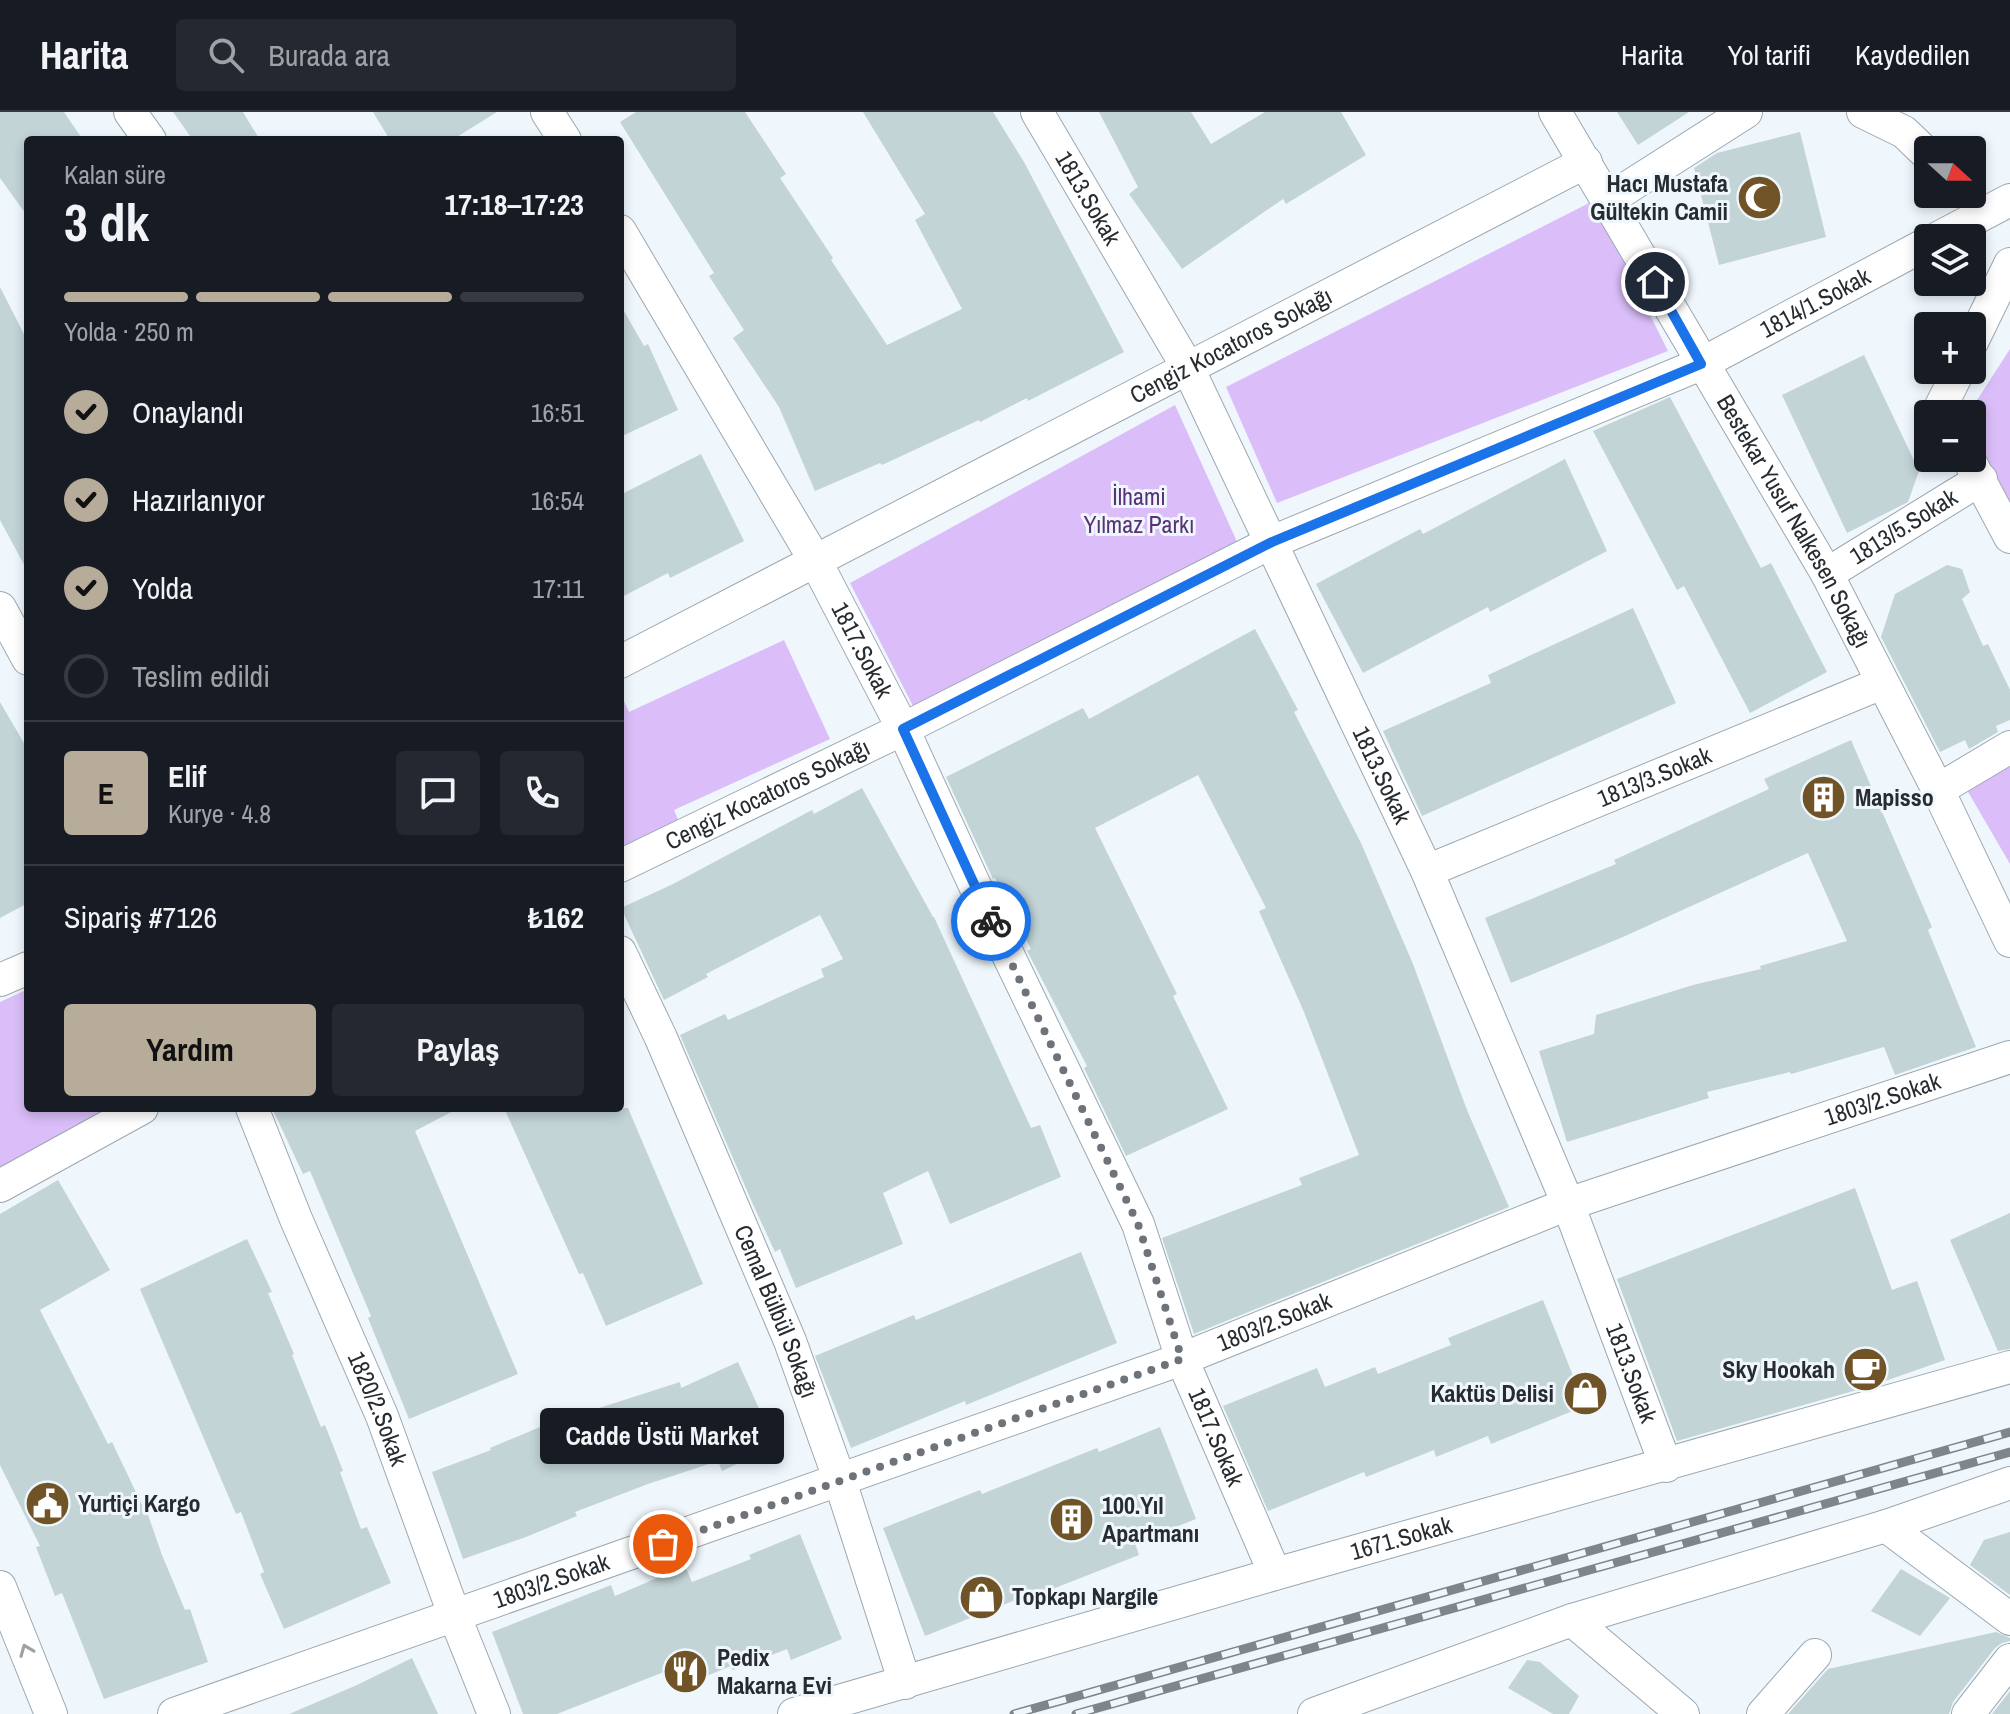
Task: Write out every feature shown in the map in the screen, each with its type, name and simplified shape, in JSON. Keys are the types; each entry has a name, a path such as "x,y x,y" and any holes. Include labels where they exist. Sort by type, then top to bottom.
{"street":[{"path":"130,112 147,136"},
{"path":"547,112 562,136"},
{"name":"1813.Sokak","path":"1037,112 1188,368 1427,871 1568,1204 1666,1466"},
{"name":"Bestekar Yusuf Nalkesen Sokağı","path":"1555,112 1827,574 1938,790 2010,941"},
{"path":"1608,200 1746,112"},
{"path":"1863,112 1904,132 1914,142"},
{"name":"Cengiz Kocatoros Sokağı","path":"624,660 1586,162"},
{"path":"1958,224 1989,202"},
{"name":"1817.Sokak","path":"624,238 816,562 903,729 1138,1224 1182,1359 1275,1574"},
{"name":"1814/1.Sokak","path":"1701,364 1914,250"},
{"path":"1986,313 2010,264"},
{"name":"Cengiz Kocatoros Sokağı","path":"624,864 903,729 1272,542 1701,364"},
{"name":"1813/5.Sokak","path":"1827,574 1968,472"},
{"name":"1813/5.Sokak","path":"1976,472 2010,537"},
{"path":"0,608 24,652"},
{"name":"1813/3.Sokak","path":"1427,871 1882,683"},
{"path":"1938,790 2010,747"},
{"name":"Cemal Bülbül Sokağı","path":"624,960 661,1038 790,1341 840,1481 905,1683"},
{"path":"0,980 24,970"},
{"name":"1803/2.Sokak","path":"174,1714 1182,1359 1568,1204 2010,1057"},
{"path":"0,1186 135,1112"},
{"name":"1820/2.Sokak","path":"254,1112 296,1219 382,1416 494,1714"},
{"name":"1671.Sokak","path":"794,1714 1275,1574 2010,1367"},
{"path":"1314,1714 1572,1620 1886,1526 2010,1483"},
{"path":"1886,1526 2010,1619"},
{"path":"0,1587 51,1714"},
{"path":"1572,1620 1683,1714"},
{"path":"1763,1714 1815,1655"},
{"path":"1968,1714 2010,1660"}],"green space":[{"path":"1593,201 1668,351 1277,503 1226,387"},
{"path":"2010,349 2010,501 1986,456 1986,400 1977,400"},
{"name":"İlhami Yılmaz Parkı","path":"1175,405 1239,546 914,708 850,583"},
{"path":"784,640 830,739 674,810 680,824 624,850 624,701 629,712"},
{"path":"2010,754 2010,864 1960,778"},
{"path":"24,991 24,1112 112,1112 0,1168 0,1002"}],"building":[{"path":"0,112 64,112 80,136 24,136 24,211 0,178"},
{"path":"173,112 243,112 258,136 190,136"},
{"path":"373,112 497,112 458,136 388,136"},
{"path":"636,112 745,112 786,174 780,178 887,345 962,309 915,220 925,214 863,112 993,112 1024,162 1124,352 1028,401 1027,398 882,465 880,463 815,491 779,407 733,338 744,330 709,276 714,273 620,122"},
{"path":"1099,112 1191,112 1211,144 1265,112 1341,112 1366,155 1286,204 1283,199 1182,269 1129,194 1138,187"},
{"path":"1617,112 1689,112 1638,145"},
{"name":"Hacı Mustafa Gültekin Camii","path":"1800,132 1826,237 1719,265 1694,168 1717,153"},
{"path":"0,287 24,334 24,565 0,520"},
{"path":"624,311 644,346 648,344 678,410 624,435"},
{"path":"1864,355 1914,460 1914,472 1919,472 1908,502 1847,533 1782,395"},
{"path":"1670,397 1761,568 1771,563 1827,672 1750,713 1684,586 1677,590 1593,431"},
{"path":"701,454 744,541 670,578 668,573 624,596 624,493"},
{"path":"1565,459 1607,551 1490,612 1488,607 1363,673 1316,584 1420,529 1423,534"},
{"path":"1947,565 1962,569 1970,592 1962,599 1983,646 1988,644 2010,690 2010,720 1996,726 1998,732 1969,749 1965,740 1940,752 1881,637 1895,594"},
{"path":"1633,608 1676,703 1422,816 1383,731 1491,683 1488,675"},
{"path":"1255,629 1298,710 1294,712 1361,843 1413,964 1467,1110 1509,1207 1194,1334 1162,1238 1302,1185 1299,1178 1359,1155 1304,1012 1259,911 1266,908 1198,775 1095,828 1177,994 1173,996 1228,1109 1126,1156 1084,1068 1087,1066 1027,951 1031,949 993,879 946,777 1083,708 1089,719"},
{"path":"0,702 24,743 24,905 0,918"},
{"path":"1851,740 1932,927 1928,930 1976,1047 1895,1075 1884,1047 1791,1074 1707,1092 1709,1098 1567,1142 1539,1051 1594,1034 1596,1015 1693,985 1761,969 1760,966 1847,941 1808,853 1623,937 1511,983 1485,918 1616,864 1614,860 1769,789 1764,779"},
{"path":"862,788 934,917 1031,1128 1040,1125 1061,1177 950,1224 928,1171 883,1193 903,1244 796,1288 780,1249 775,1252 751,1200 680,1035 725,1014 728,1020 824,977 821,969 843,959 820,915 706,974 708,977 664,1000 624,914 624,907 812,810 814,814"},
{"path":"624,1108 628,1108 703,1284 606,1326 583,1273 579,1274 506,1112 624,1112"},
{"path":"274,1112 451,1112 415,1131 518,1374 409,1419 368,1318 371,1316 310,1171 303,1174"},
{"path":"58,1180 110,1270 40,1310 108,1444 112,1442 145,1506 185,1610 190,1609 208,1662 104,1699 62,1593 55,1596 36,1547 40,1546 0,1465 0,1214"},
{"path":"1855,1188 1892,1290 1917,1281 1945,1360 1871,1386 1677,1441 1617,1279"},
{"path":"2010,1213 2010,1349 1998,1351 1950,1240"},
{"path":"247,1239 272,1292 268,1293 321,1427 325,1425 361,1529 367,1527 391,1583 284,1629 260,1574 264,1572 241,1512 236,1514 140,1289"},
{"path":"1081,1252 1117,1343 851,1448 815,1356 914,1315 916,1320"},
{"path":"1543,1300 1585,1406 1491,1444 1488,1436 1436,1457 1434,1450 1366,1477 1364,1472 1268,1511 1223,1406 1317,1368 1325,1387 1375,1367 1378,1374 1451,1345 1448,1338"},
{"path":"738,1362 776,1446 722,1471 718,1461 648,1484 575,1512 577,1516 526,1537 463,1559 432,1472 540,1427 680,1382 681,1388"},
{"path":"1160,1427 1196,1519 1135,1543 1139,1555 925,1636 883,1528 980,1490 982,1494 1097,1448 1099,1452"},
{"path":"2010,1532 2010,1595 1970,1565 1984,1540"},
{"path":"800,1534 842,1639 791,1660 787,1649 733,1670 731,1666 682,1686 674,1668 557,1714 523,1714 492,1632 611,1585 615,1596 685,1566 692,1582 751,1559 749,1555"},
{"path":"1901,1569 1950,1598 1920,1636 1871,1611"},
{"path":"1996,1632 2010,1638 2010,1641 1995,1648 1953,1702 1949,1714 1788,1714 1828,1669"},
{"path":"412,1658 438,1714 289,1714 357,1685"},
{"path":"1527,1660 1540,1662 1579,1696 1569,1714 1553,1714 1508,1688"},
{"path":"2010,1691 2010,1714 1992,1714"}],"railway":[{"path":"1014,1714 2010,1432"},
{"path":"1076,1714 2010,1452"}],"way so far":[{"path":"663,1544 1182,1359 1138,1224 991,921"}],"place":[{"name":"Hacı Mustafa Gültekin Camii","path":"1759,198"},
{"name":"Mapisso","path":"1824,798"},
{"name":"Sky Hookah","path":"1866,1370"},
{"name":"Kaktüs Delisi","path":"1585,1394"},
{"name":"Yurtiçi Kargo","path":"47,1504"},
{"name":"100.Yıl Apartmanı","path":"1071,1520"},
{"name":"Cadde Üstü Market","path":"663,1544"},
{"name":"Topkapı Nargile","path":"981,1597"},
{"name":"Pedix Makarna Evi","path":"686,1672"}],"route":[{"path":"991,921 903,729 1272,542 1701,364 1655,282"}]}
